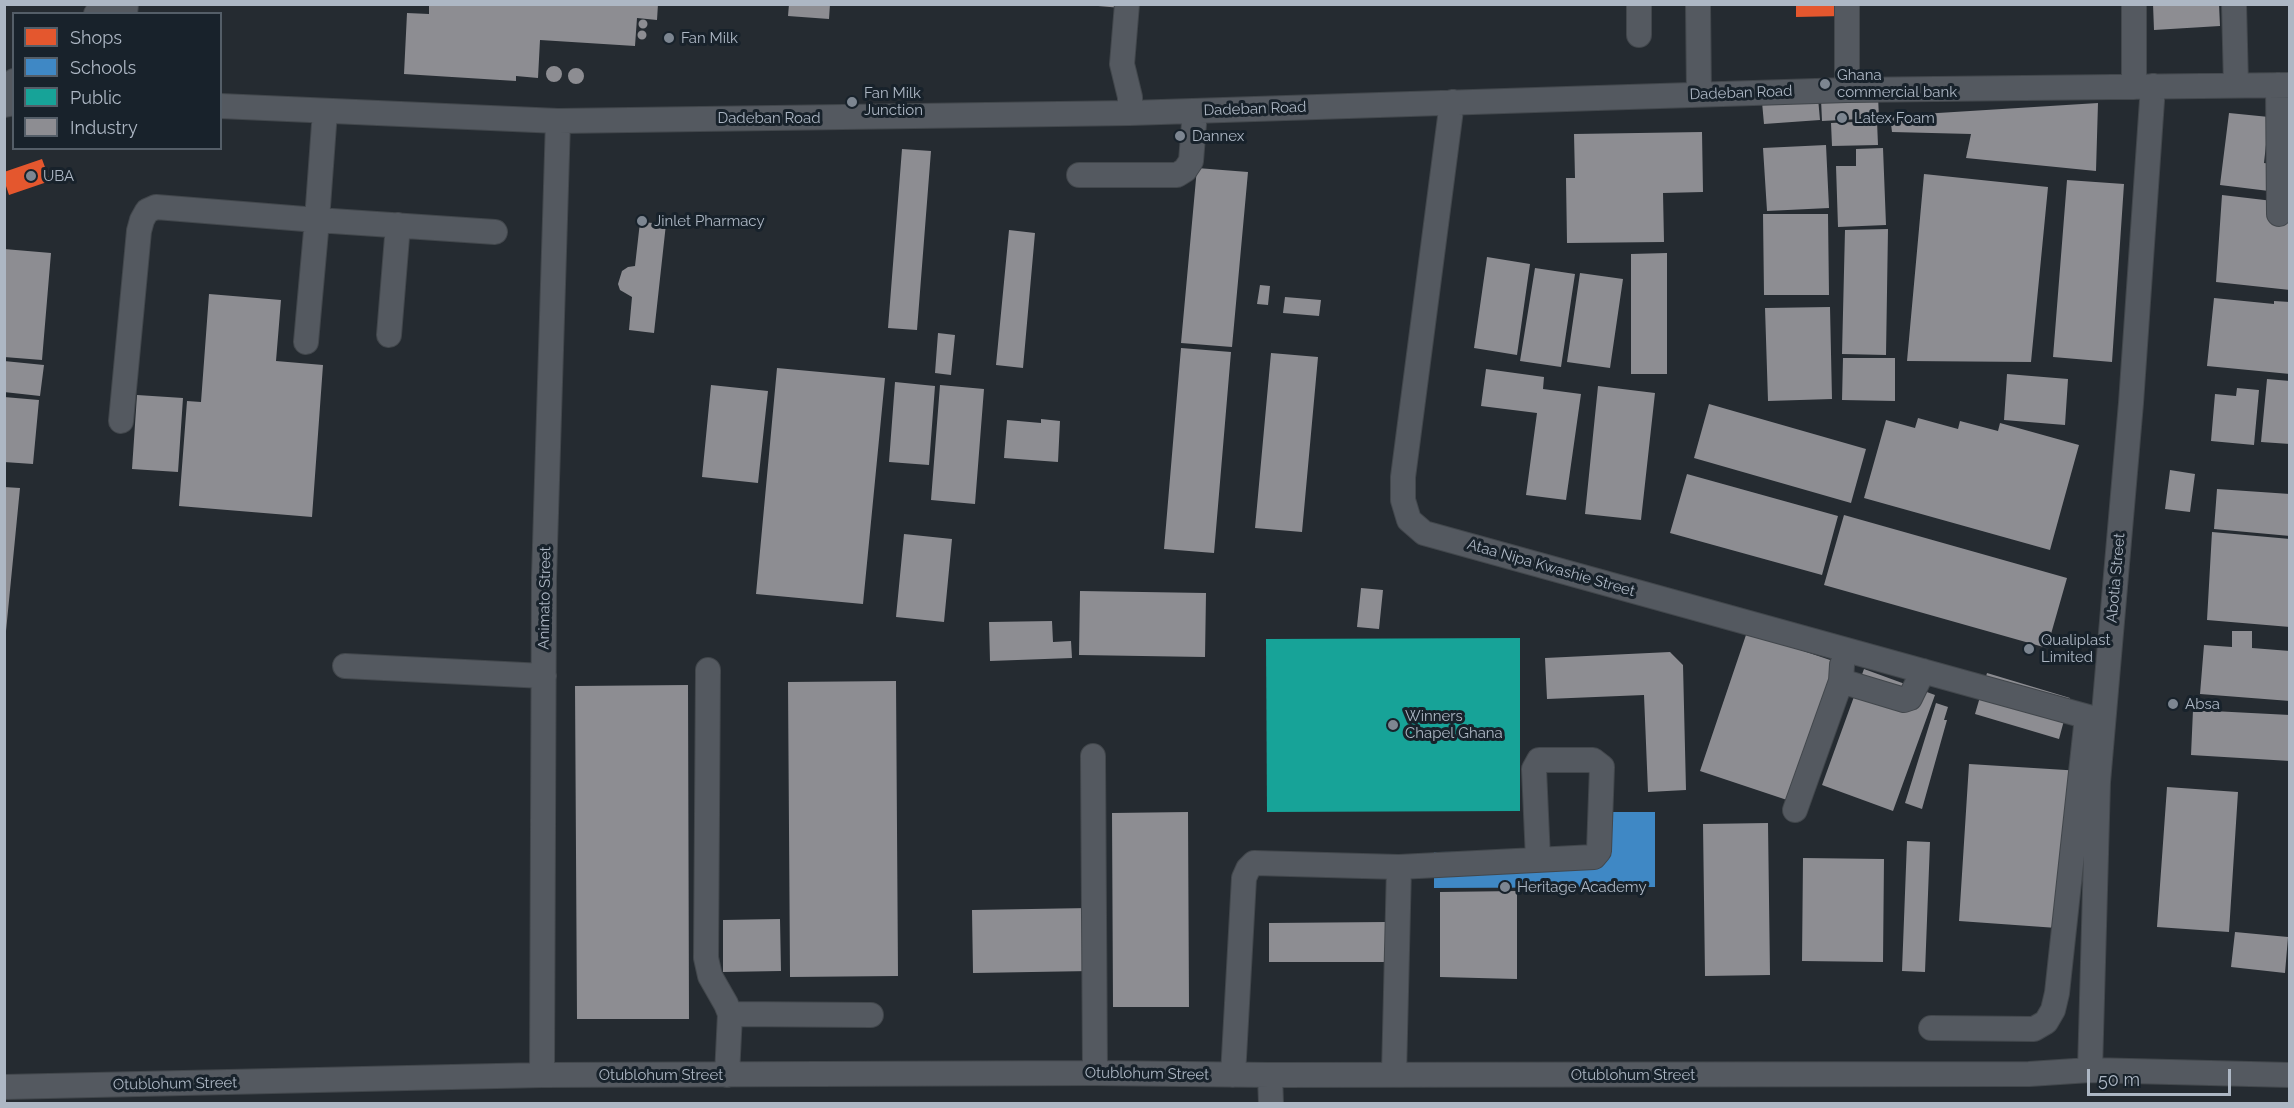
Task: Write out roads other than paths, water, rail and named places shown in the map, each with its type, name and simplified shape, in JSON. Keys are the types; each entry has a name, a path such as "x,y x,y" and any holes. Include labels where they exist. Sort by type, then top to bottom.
{"street":[{"path":"1127,4 1122,64 1130,97 1130,113"},
{"path":"1639,4 1639,35"},
{"path":"1698,4 1699,94"},
{"path":"1847,4 1847,90"},
{"name":"Abotia Street","path":"2090,1070 2098,782 2095,719 2131,403 2143,87 2134,4"},
{"path":"2234,4 2236,85"},
{"path":"2279,214 2284,85"},
{"name":"Dadeban Road","path":"222,106 558,122 1130,113 1847,90 2284,85"},
{"name":"Ataa Nipa Kwashie Street","path":"1452,102 1403,477 1403,500 1409,520 1424,532 2095,719"},
{"path":"306,342 325,111"},
{"path":"1079,175 1177,175 1185,170 1191,161 1195,111"},
{"name":"Animato Street","path":"542,1075 545,566 558,122"},
{"path":"121,421 139,231 147,211 156,207 495,232"},
{"path":"389,335 398,225"},
{"path":"1795,810 1841,681 1843,649"},
{"path":"345,666 544,676"},
{"path":"708,670 706,958 710,976 730,1014 727,1075"},
{"path":"1841,681 1904,700 1910,698 1923,671"},
{"path":"1931,1028 2034,1029 2046,1022 2053,1010 2095,719"},
{"path":"1093,756 1095,1073"},
{"path":"1233,1075 1244,878 1254,863 1399,867 1594,857 1599,851 1602,767 1593,760 1539,760 1534,769 1538,859"},
{"path":"1394,1075 1399,867"},
{"path":"730,1014 871,1015"},
{"name":"Otublohum Street","path":"4,1088 542,1075 2029,1074 2090,1070 2289,1075"},
{"path":"1270,1075 1271,1104"}],"place":[{"name":"Fan Milk","path":"669,38"},
{"name":"Ghana commercial bank","path":"1825,84"},
{"name":"Fan Milk Junction","path":"852,102"},
{"name":"Latex Foam","path":"1842,118"},
{"name":"Dannex","path":"1180,136"},
{"name":"UBA","path":"31,176"},
{"name":"Jinlet Pharmacy","path":"642,221"},
{"name":"Qualiplast Limited","path":"2029,649"},
{"name":"Absa","path":"2173,704"},
{"name":"Winners Chapel Ghana","path":"1393,725"},
{"name":"Heritage Academy","path":"1505,887"}]}
